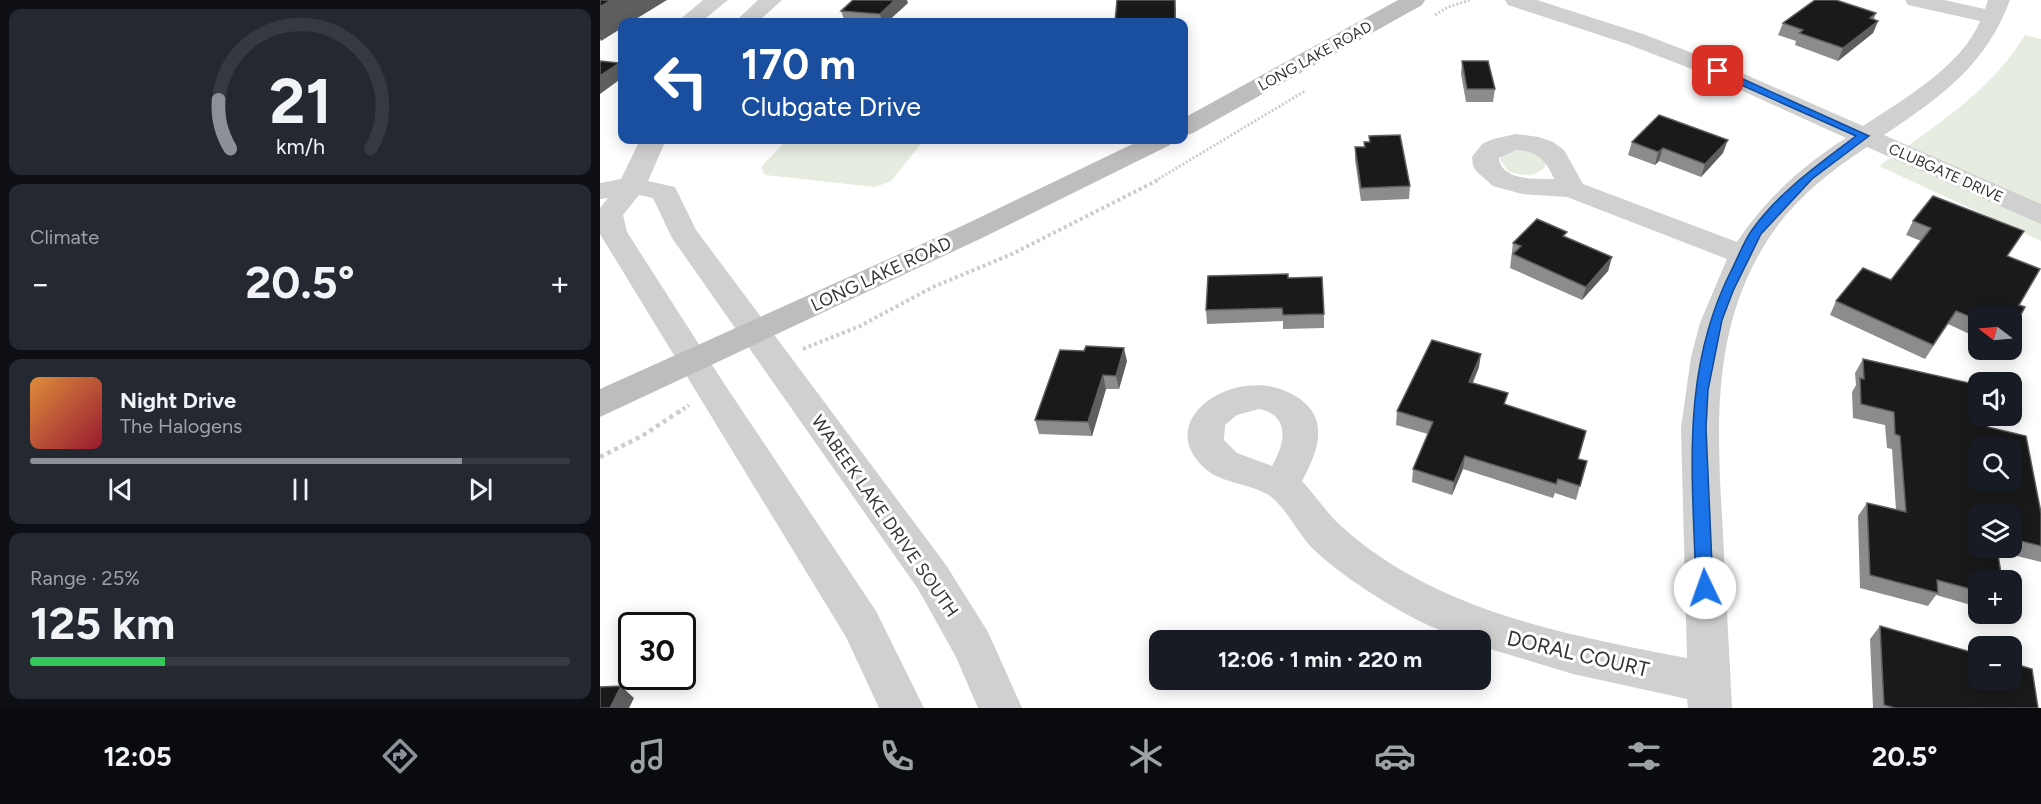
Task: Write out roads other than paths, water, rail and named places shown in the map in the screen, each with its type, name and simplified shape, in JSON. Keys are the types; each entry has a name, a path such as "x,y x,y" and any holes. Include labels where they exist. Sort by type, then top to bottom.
{"main road":[{"name":"LONG LAKE ROAD","path":"1188,126 1414,0"},
{"name":"LONG LAKE ROAD","path":"600,404 702,376 766,346 972,232 1153,144"}],"street":[{"path":"693,18 717,0"},
{"path":"751,18 771,0"},
{"name":"CLUBGATE DRIVE","path":"1516,0 1677,55 2041,215"},
{"path":"1709,696 1699,459 1701,390 1716,320 1743,255 1756,232 1800,185 1955,71 1979,45 1997,9 1916,0"},
{"path":"651,144 632,184 609,215 613,232 861,624 902,708"},
{"path":"600,191 632,184"},
{"name":"WABEEK LAKE DRIVE SOUTH","path":"632,184 665,193 682,232 932,577 973,646 1000,708"},
{"path":"1572,189 1743,255"},
{"name":"DORAL COURT","path":"1281,484 1296,498 1325,535 1362,565 1418,600 1466,624 1520,642 1709,696"}]}
